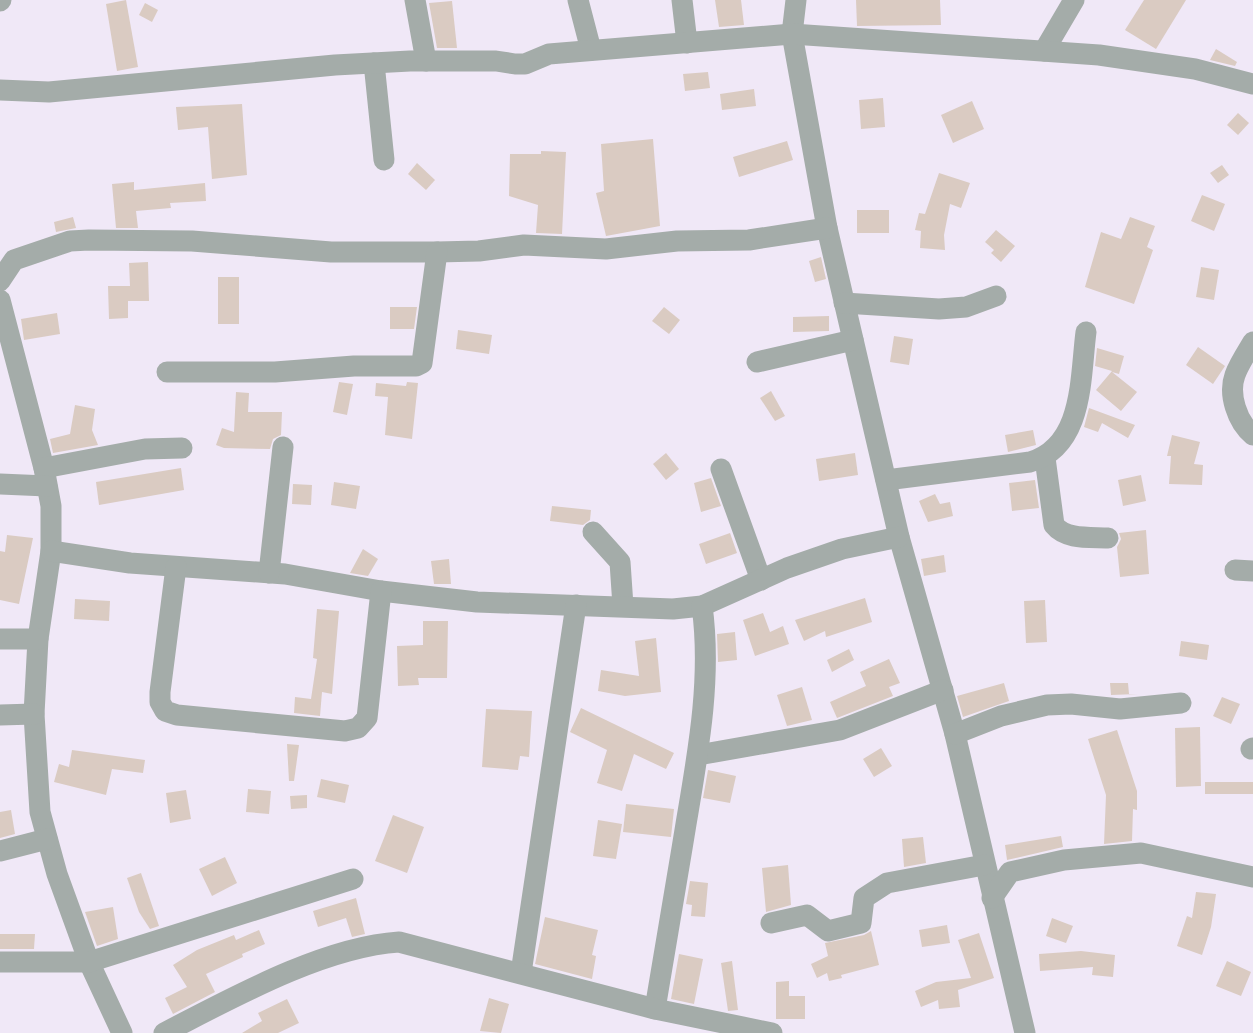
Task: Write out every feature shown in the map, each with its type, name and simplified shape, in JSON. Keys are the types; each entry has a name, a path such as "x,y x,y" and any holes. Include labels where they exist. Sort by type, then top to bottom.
{"street":[{"path":"415,0 426,61"},
{"path":"578,0 591,50"},
{"path":"682,0 687,43"},
{"path":"796,0 792,34 827,228 899,537 955,734 1025,1033"},
{"path":"1044,51 1074,0"},
{"path":"0,90 49,92 374,63 496,61 525,64 549,54 792,34 1099,55 1195,69 1253,84"},
{"path":"374,63 384,160"},
{"path":"0,281 7,255 70,242 104,239 192,241 331,252 437,252 479,251 524,245 606,249 677,241 749,240 827,228"},
{"path":"167,372 275,372 354,366 416,366 422,363 424,354 424,329 437,252"},
{"path":"844,303 939,309 966,307 996,296"},
{"path":"0,300 8,369 45,477 51,506 51,551 38,639 34,714 40,812 46,839 89,963 122,1033"},
{"path":"886,480 1030,462 1045,458 1059,444 1074,420 1086,332"},
{"path":"757,362 853,340"},
{"path":"1253,342 1234,377 1236,412 1253,435"},
{"path":"269,573 283,447"},
{"path":"0,484 45,477 145,449 182,448"},
{"path":"1045,458 1054,525 1058,531 1066,535 1107,538"},
{"path":"721,469 761,580"},
{"path":"593,532 620,562 623,606"},
{"path":"51,551 176,567 269,573 381,591 477,602 673,609 702,606 761,580 842,549 899,537"},
{"path":"176,567 160,702 165,711 177,715 345,731 358,728 367,718 381,591"},
{"path":"521,973 576,605"},
{"path":"655,1009 698,755 706,655 702,606"},
{"path":"0,639 38,639"},
{"path":"698,755 840,730 943,690"},
{"path":"955,734 1000,716 1047,705 1071,704 1120,709 1182,703"},
{"path":"0,715 34,714"},
{"path":"0,850 46,839"},
{"path":"771,922 807,915 828,931 859,924 864,918 864,898 887,883 983,860 1010,872 1064,860 1141,853 1253,877"},
{"path":"992,897 1010,872"},
{"path":"0,962 89,963 353,879"},
{"path":"164,1033 258,984 383,943 399,942 655,1009 772,1033"}],"building":[{"path":"126,0 138,67 117,71 106,4"},
{"path":"715,0 741,0 744,25 719,27"},
{"path":"856,0 940,0 941,25 857,26"},
{"path":"1144,0 1186,0 1156,49 1125,30"},
{"path":"452,1 457,48 437,48 429,3"},
{"path":"145,3 158,10 152,22 139,15"},
{"path":"1216,49 1237,62 1235,66 1210,60"},
{"path":"708,72 710,88 685,91 683,74"},
{"path":"754,89 756,106 722,110 720,94"},
{"path":"883,98 885,127 861,129 859,100"},
{"path":"972,101 984,129 953,143 941,115"},
{"path":"242,104 247,175 212,179 208,127 178,130 176,107"},
{"path":"1238,113 1249,123 1238,135 1227,125"},
{"path":"653,139 660,226 606,236 596,193 604,191 601,144"},
{"path":"787,141 793,160 739,177 733,157"},
{"path":"541,151 566,152 562,234 536,233 538,205 509,196 510,154 541,154"},
{"path":"417,163 435,180 426,190 408,174"},
{"path":"1222,165 1229,175 1218,183 1210,173"},
{"path":"939,173 970,183 961,208 950,204 944,235 945,250 920,248 921,231 915,230 919,213 925,214"},
{"path":"134,182 134,190 205,183 206,201 170,203 171,208 136,211 138,228 116,228 112,184"},
{"path":"1202,195 1225,204 1214,231 1191,221"},
{"path":"857,210 889,210 889,233 857,233"},
{"path":"73,217 76,228 56,232 54,222"},
{"path":"1130,217 1155,226 1147,247 1153,250 1134,304 1085,287 1101,232 1121,239"},
{"path":"996,230 1015,246 1001,262 991,253 994,250 985,242"},
{"path":"821,257 826,279 815,282 809,261"},
{"path":"148,262 149,301 128,301 128,318 109,319 108,286 130,286 129,263"},
{"path":"1201,267 1219,270 1214,300 1196,297"},
{"path":"218,277 239,277 239,324 218,324"},
{"path":"390,307 417,307 414,329 390,329"},
{"path":"664,307 680,320 669,334 652,321"},
{"path":"57,313 60,334 24,340 21,319"},
{"path":"829,316 829,331 793,332 793,317"},
{"path":"458,330 492,335 489,354 456,349"},
{"path":"894,336 913,339 909,365 890,362"},
{"path":"1198,347 1225,366 1213,384 1186,365"},
{"path":"1097,348 1124,356 1119,374 1112,372 1137,392 1121,411 1096,390 1112,371 1095,366"},
{"path":"339,382 353,384 347,415 333,412"},
{"path":"407,382 418,383 412,439 385,435 388,397 375,396 376,383 406,386"},
{"path":"771,391 785,416 775,421 760,398"},
{"path":"236,392 249,393 248,412 282,412 281,435 273,439 270,449 224,448 216,445 222,428 234,432"},
{"path":"75,405 95,409 92,430 98,445 53,453 50,439 70,434"},
{"path":"1089,408 1135,425 1128,438 1102,423 1098,432 1084,427"},
{"path":"1033,430 1036,445 1008,452 1005,435"},
{"path":"1172,435 1200,442 1194,464 1203,465 1202,485 1169,484 1171,456 1167,456"},
{"path":"666,453 679,469 666,480 653,464"},
{"path":"855,453 858,475 819,481 816,459"},
{"path":"181,468 184,490 99,505 96,482"},
{"path":"1141,475 1146,501 1123,506 1118,480"},
{"path":"711,478 721,506 701,512 694,483"},
{"path":"1035,480 1039,508 1012,511 1009,483"},
{"path":"334,482 360,486 356,509 331,505"},
{"path":"293,484 312,485 311,505 292,504"},
{"path":"935,494 940,504 950,502 953,516 928,522 919,501"},
{"path":"552,506 591,510 590,520 583,525 550,521"},
{"path":"1146,530 1149,574 1120,577 1117,547 1121,539 1119,533"},
{"path":"730,533 737,553 706,564 699,544"},
{"path":"7,535 33,538 19,604 0,600 0,551 5,552"},
{"path":"363,549 378,559 368,576 350,573"},
{"path":"944,555 946,572 924,576 921,559"},
{"path":"449,559 451,584 434,584 431,561"},
{"path":"865,598 872,622 826,637 825,631 804,641 795,620"},
{"path":"75,599 110,601 109,621 74,619"},
{"path":"1045,600 1047,642 1026,643 1024,601"},
{"path":"317,609 339,611 332,694 322,692 320,716 294,713 295,697 311,699 317,659 313,658"},
{"path":"763,613 770,632 783,626 789,644 755,656 743,620"},
{"path":"423,621 448,621 447,678 418,678 419,685 398,686 397,646 423,645"},
{"path":"735,632 737,660 718,662 717,634"},
{"path":"656,638 661,692 625,696 598,691 601,670 639,676 635,641"},
{"path":"1181,641 1209,645 1207,660 1179,656"},
{"path":"849,649 854,660 832,672 827,660"},
{"path":"889,659 900,683 889,687 893,696 837,718 830,702 866,686 860,672"},
{"path":"1004,683 1009,701 963,717 957,696"},
{"path":"1110,683 1128,683 1129,694 1138,694 1111,695"},
{"path":"802,687 812,720 787,726 777,695"},
{"path":"1222,697 1240,704 1231,724 1213,716"},
{"path":"581,708 674,753 666,769 634,754 622,791 597,783 607,750 570,732"},
{"path":"486,709 532,711 529,757 520,756 518,770 482,767"},
{"path":"1200,727 1201,786 1176,787 1175,728"},
{"path":"1117,730 1137,791 1137,810 1133,809 1132,841 1104,844 1106,795 1088,739"},
{"path":"287,744 299,745 294,781 289,781"},
{"path":"881,748 892,766 874,777 863,759"},
{"path":"72,750 145,760 143,773 112,769 106,795 54,782 59,764 69,767"},
{"path":"708,770 736,776 730,803 703,798"},
{"path":"321,779 349,785 345,803 317,797"},
{"path":"1205,782 1253,782 1253,794 1205,794"},
{"path":"248,789 271,791 269,814 246,812"},
{"path":"186,790 191,819 170,823 166,793"},
{"path":"307,795 307,808 291,809 290,796"},
{"path":"626,804 674,809 671,837 623,832"},
{"path":"11,810 15,834 0,838 0,812"},
{"path":"393,815 424,827 407,873 375,861"},
{"path":"598,820 622,824 616,859 593,856"},
{"path":"1061,836 1063,847 1007,860 1005,845"},
{"path":"923,837 926,863 904,867 902,839"},
{"path":"225,857 237,883 212,896 199,869"},
{"path":"788,865 791,905 766,912 762,868"},
{"path":"141,873 159,926 150,929 139,912 127,878"},
{"path":"690,881 708,883 705,917 691,916 692,905 686,904"},
{"path":"1196,892 1216,894 1211,927 1202,955 1177,946 1187,916 1192,918"},
{"path":"356,898 365,934 352,937 346,918 318,927 313,911"},
{"path":"113,907 118,939 97,946 85,912"},
{"path":"545,917 598,930 592,955 596,956 592,979 535,964"},
{"path":"1052,918 1073,926 1066,943 1046,936"},
{"path":"947,925 950,943 922,947 919,930"},
{"path":"259,930 265,944 206,974 215,992 173,1014 165,998 187,987 173,965 197,950 234,935 236,940"},
{"path":"871,931 879,965 841,975 842,978 829,981 827,973 817,978 811,964 828,956 825,943 864,935"},
{"path":"979,933 994,978 958,990 960,1007 939,1009 938,1000 921,1007 915,991 936,982 971,978 958,940"},
{"path":"0,934 35,934 34,949 0,949"},
{"path":"1081,951 1115,955 1113,977 1092,975 1093,967 1040,971 1039,954"},
{"path":"679,954 703,959 694,1004 671,999"},
{"path":"732,961 738,1010 728,1011 721,963"},
{"path":"1227,961 1251,972 1241,996 1216,986"},
{"path":"789,981 789,996 805,996 805,1019 776,1019 776,982"},
{"path":"489,998 509,1004 501,1033 480,1031"},
{"path":"287,999 299,1023 278,1033 242,1033 262,1021 258,1013"}]}
